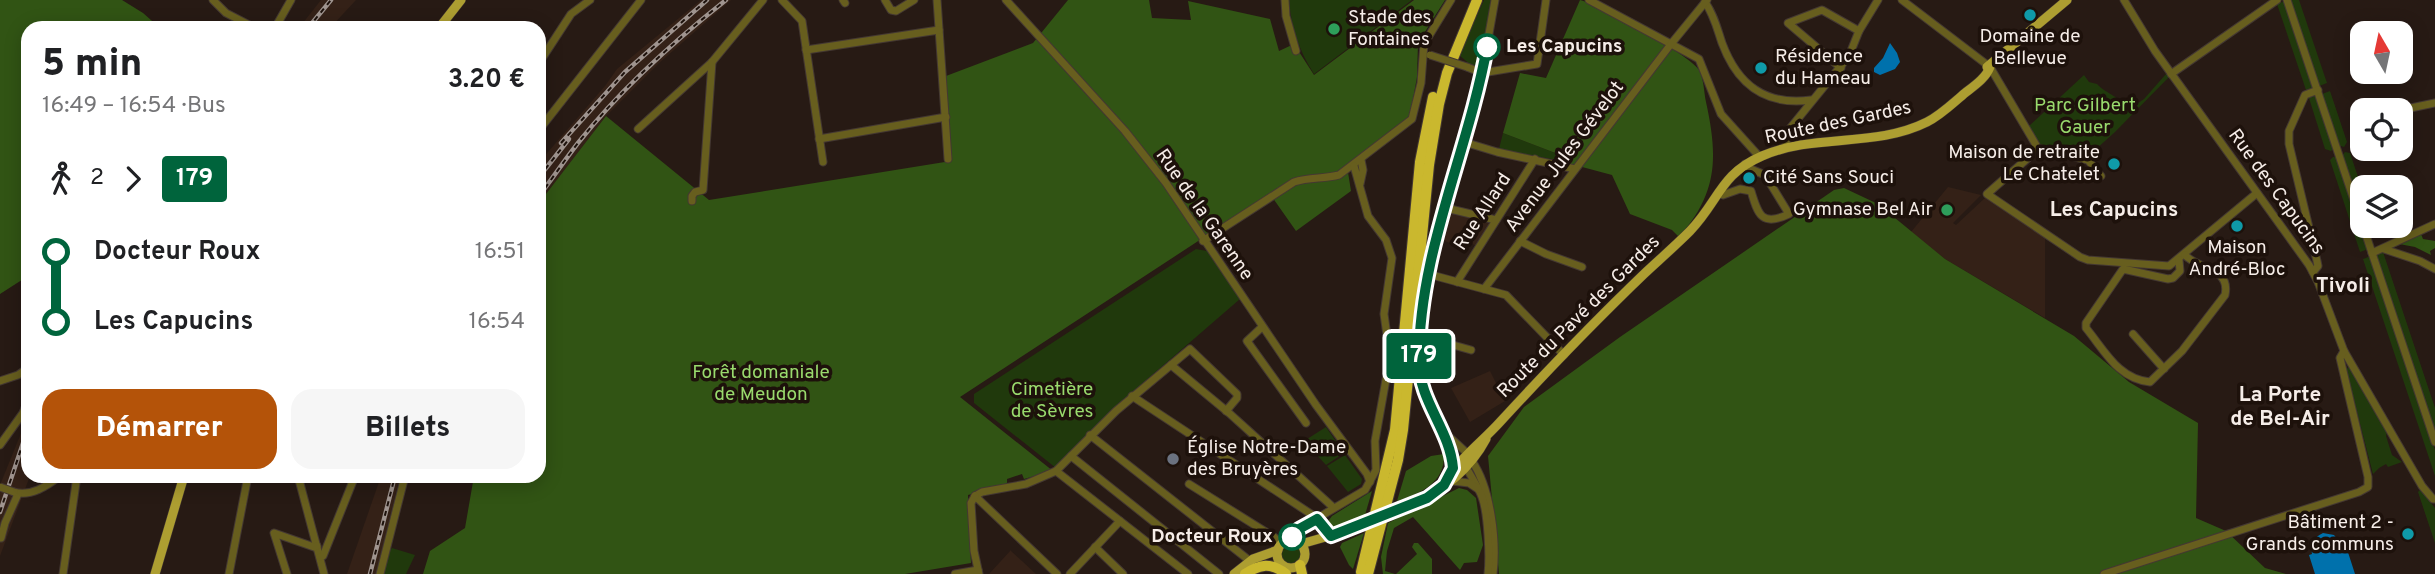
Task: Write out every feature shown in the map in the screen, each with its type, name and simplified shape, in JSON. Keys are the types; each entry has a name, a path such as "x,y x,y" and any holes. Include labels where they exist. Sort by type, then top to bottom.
{"highway":[{"path":"1364,570 1399,400 1420,162 1433,99 1452,39 1470,0"},
{"path":"1364,570 1382,523 1403,430 1429,165 1439,104 1447,73 1477,0"},
{"path":"1378,574 1382,523"},
{"path":"1245,574 1255,567 1294,567"},
{"path":"1354,574 1356,570 1364,570"}],"main road":[{"path":"444,21 461,0"},
{"name":"Route des Gardes","path":"1756,157 1800,145 1856,140 1914,127 1941,113 1993,71 2067,0"},
{"name":"Route des Gardes","path":"1756,157 1786,143 1807,138 1855,136 1913,123 1935,112 1986,68 1993,71"},
{"name":"Route du Pavé des Gardes","path":"1234,574 1250,561 1289,544 1350,530 1427,498 1448,483 1522,396 1696,223 1730,177 1756,157"},
{"name":"Route du Pavé des Gardes","path":"1696,223 1728,173 1738,164 1756,157"},
{"name":"Route du Pavé des Gardes","path":"1448,483 1453,468 1467,460"},
{"path":"155,574 182,483"},
{"name":"Route du Pavé des Gardes","path":"1294,567 1331,536"},
{"path":"1289,544 1294,567"},
{"path":"1289,544 1294,567"},
{"path":"1250,561 1294,567"}],"street":[{"path":"213,0 226,13 241,21"},
{"path":"279,21 290,0"},
{"path":"546,52 571,14 590,0"},
{"path":"546,121 641,0"},
{"path":"638,129 712,62 763,0"},
{"path":"782,0 802,21 823,162"},
{"path":"885,0 891,10 896,11 914,0"},
{"path":"937,0 948,159"},
{"name":"Rue de la Garenne","path":"1006,0 1125,131 1166,183 1203,241 1357,463 1370,469"},
{"path":"1284,0 1296,51"},
{"path":"1203,241 1294,182 1304,178 1339,175 1412,119 1427,54 1424,44 1451,0"},
{"path":"1453,468 1448,444 1422,385 1419,363 1421,337 1428,274 1482,73 1495,0"},
{"path":"1427,54 1482,73 1537,64 1546,0"},
{"path":"1589,0 1699,59 1721,114 1756,157"},
{"path":"1786,143 1787,132 1849,56 1859,31 1878,0"},
{"path":"1902,0 1993,71 2036,148 2088,160 2101,176"},
{"name":"Rue des Capucins","path":"2124,0 2171,74 2313,272 2344,351 2422,486 2435,499"},
{"path":"2171,74 2277,0"},
{"path":"2287,0 2350,186"},
{"path":"1706,1 1732,64 1750,86 1764,96 1776,100 1811,100"},
{"name":"Avenue Jules Gévelot","path":"1484,289 1706,1"},
{"path":"1840,68 1788,23 1822,10 1859,31"},
{"path":"806,50 939,30"},
{"path":"692,201 695,192 703,190 712,62"},
{"path":"2313,272 2318,266 2289,144 2289,131 2305,94 2318,90"},
{"path":"2413,108 2435,103"},
{"path":"819,139 946,117"},
{"path":"1464,142 1575,169"},
{"path":"2036,148 1987,194 2088,260 2165,267 2173,265 2257,193"},
{"name":"Rue Allard","path":"1457,282 1535,159"},
{"path":"1360,188 1363,170 1361,160"},
{"path":"1723,195 1740,189 1751,191 1758,214 1765,219 1779,219 1789,214 1765,175 1745,164"},
{"path":"1189,484 1289,544 1299,529 1365,491 1390,357 1384,314 1392,258 1386,240 1368,216 1354,166"},
{"path":"1446,208 1496,220"},
{"path":"2372,253 2435,224"},
{"path":"2367,238 2435,442"},
{"path":"1520,241 1582,267"},
{"path":"2384,248 2435,269"},
{"path":"2182,257 2196,265 2214,270 2222,277 2226,288 2224,295 2182,351 2164,369 2150,382 2136,381 2124,375 2086,328 2086,323 2123,270 2174,278 2180,271 2182,257"},
{"path":"1428,274 1506,295 1564,355"},
{"path":"1262,327 1247,341 1306,423"},
{"path":"2133,334 2164,369"},
{"path":"1421,337 1471,351"},
{"path":"955,574 978,572 971,503 975,496 982,492 1026,484 1056,471 1132,396 1188,351 1193,351 1237,394 1237,398 1226,411"},
{"path":"2104,574 2359,492 2368,486 2340,358 2344,351"},
{"path":"1171,365 1334,508"},
{"path":"0,381 21,373"},
{"path":"1294,404 1308,393"},
{"path":"1132,396 1317,519 1331,536"},
{"path":"0,445 21,417"},
{"path":"1441,429 1482,478 1495,557 1493,574"},
{"path":"1090,435 1250,561"},
{"path":"1448,444 1467,460 1484,505 1490,559 1488,574"},
{"path":"1071,456 1219,574"},
{"path":"1056,471 1188,574"},
{"path":"0,487 16,493 40,489 49,483"},
{"path":"63,574 76,483"},
{"path":"229,574 247,483"},
{"path":"300,483 324,574"},
{"path":"320,557 323,556 332,536 352,483"},
{"path":"380,574 403,483"},
{"path":"1448,483 1469,483 1479,489"},
{"path":"1,538 16,493"},
{"path":"975,496 1057,574"},
{"path":"1070,574 1120,521"},
{"path":"287,574 274,533 317,546"},
{"path":"1095,547 1123,574"}],"shaded area":[{"path":"321,0 356,0 336,21 304,21"},
{"path":"701,0 731,0 659,63 606,116 546,194 546,155 617,69"},
{"path":"1948,187 1981,195 1953,223 1956,225 1986,197 2045,237 2045,318 1945,259 1911,232"},
{"path":"1450,213 1489,222 1490,225 1476,246 1463,238 1458,247 1443,240"},
{"path":"1490,371 1505,401 1470,422 1451,388"},
{"path":"21,433 21,483 27,483 0,556 0,485"},
{"path":"379,483 398,483 376,574 347,574"},
{"path":"1011,551 1036,574 989,574"}],"green space":[{"path":"0,0 122,0 152,21 21,21 21,280 0,294"},
{"name":"Forêt domaniale de Meudon","path":"1068,0 1149,0 1152,18 1191,20 1188,1 1270,19 1279,51 1294,44 1314,75 1414,0 1445,0 1418,43 1417,77 1410,116 1347,166 1351,191 1296,231 1270,194 960,397 1053,471 1024,479 1022,474 1007,479 1007,484 968,495 971,563 905,574 423,574 430,551 465,528 473,483 546,483 546,194 606,116 709,200 951,161 946,76 1033,43"},
{"name":"Stade des Fontaines","path":"1289,0 1412,0 1314,74 1297,38"},
{"path":"1484,0 1491,0 1481,60 1478,65 1472,66 1459,55"},
{"path":"1580,0 1663,43 1693,63 1701,74 1712,140 1712,174 1701,205 1679,237 1672,230 1630,214 1612,175 1556,160 1558,154 1503,133 1520,73 1546,78"},
{"path":"2290,0 2299,0 2327,83 2319,86"},
{"path":"2285,1 2314,87 2306,90 2277,4"},
{"name":"Parc Gilbert Gauer","path":"2166,74 2169,77 2085,159 2054,151 2040,144 2029,126 2084,75 2089,82 2097,84 2118,99 2128,110 2144,99"},
{"path":"2330,91 2347,142 2344,147 2338,145 2322,94"},
{"path":"2317,95 2334,148 2331,151 2325,149 2309,98"},
{"path":"1503,133 1558,154 1556,160 1499,149"},
{"path":"2345,152 2350,153 2350,161 2353,161 2357,175 2350,175 2350,180 2342,156"},
{"path":"2338,157 2350,194 2350,221 2330,160"},
{"path":"1844,188 1878,204 1945,259 2074,336 2129,382 2198,423 2196,518 2226,531 2265,568 2286,574 1499,574 1488,456 1524,407 1620,337 1834,190"},
{"path":"2421,234 2423,239 2435,241 2431,255 2415,247 2399,244"},
{"path":"2355,238 2364,238 2368,249 2360,252"},
{"name":"Cimetière de Sèvres","path":"1196,249 1207,251 1240,299 1114,408 1056,468 974,403 974,394"},
{"path":"2383,252 2435,408 2435,435 2375,255"},
{"path":"2371,256 2435,450 2435,476 2363,259"},
{"path":"2349,367 2387,432 2392,455 2402,462 2388,467 2386,464 2373,474 2346,369"},
{"path":"1326,427 1344,453 1326,465 1304,441"},
{"path":"1444,454 1436,480 1423,490 1397,501 1406,471 1431,456"},
{"path":"1345,455 1362,479 1361,484 1348,492 1327,466"},
{"path":"1459,488 1467,490 1476,498 1483,545 1477,562 1464,563 1460,570 1413,517 1394,528 1387,551 1385,571 1395,574 1383,574 1381,557 1388,523"},
{"path":"2420,490 2435,508 2435,543 2418,492"},
{"path":"1372,491 1365,515 1334,528 1330,526 1329,520 1332,516"},
{"path":"1364,533 1353,569 1340,547 1342,543"},
{"path":"1291,543 1299,546 1302,554 1299,562 1291,565 1283,562 1280,554 1283,546"},
{"path":"1414,543 1418,543 1432,559 1432,574 1396,574 1417,554 1412,547"},
{"path":"392,548 415,555 406,574 383,574 388,552"}],"water":[{"path":"1890,43 1900,62 1895,69 1880,75 1874,72 1874,68 1883,58"},
{"path":"2323,533 2334,535 2341,544 2345,543 2355,574 2315,574 2309,555 2312,554 2313,541"}],"railway":[{"path":"314,21 331,0"},
{"path":"561,143 625,72 707,0"},
{"path":"546,186 611,104 667,50 726,0"},
{"path":"546,168 569,139"},
{"path":"0,512 21,449"},
{"path":"370,574 393,483"}],"bus line":[{"name":"179","path":"1292,537 1299,529 1317,519 1331,536 1417,503 1444,485 1453,468 1448,444 1422,385 1419,363 1425,287 1487,47"}],"place":[{"name":"Domaine de Bellevue","path":"2030,15"},
{"name":"Stade des Fontaines","path":"1334,29"},
{"name":"Les Capucins","path":"1487,47"},
{"name":"Résidence du Hameau","path":"1761,68"},
{"name":"Maison de retraite Le Chatelet","path":"2114,164"},
{"name":"Cité Sans Souci","path":"1749,178"},
{"name":"Gymnase Bel Air","path":"1947,210"},
{"name":"Maison André-Bloc","path":"2237,226"},
{"name":"Église Notre-Dame des Bruyères","path":"1173,459"},
{"name":"Bâtiment 2 - Grands communs","path":"2408,534"},
{"name":"Docteur Roux","path":"1292,537"}],"district":[{"name":"Les Capucins","path":"2114,210"},
{"name":"Tivoli","path":"2343,286"},
{"name":"La Porte de Bel-Air","path":"2280,407"}]}
